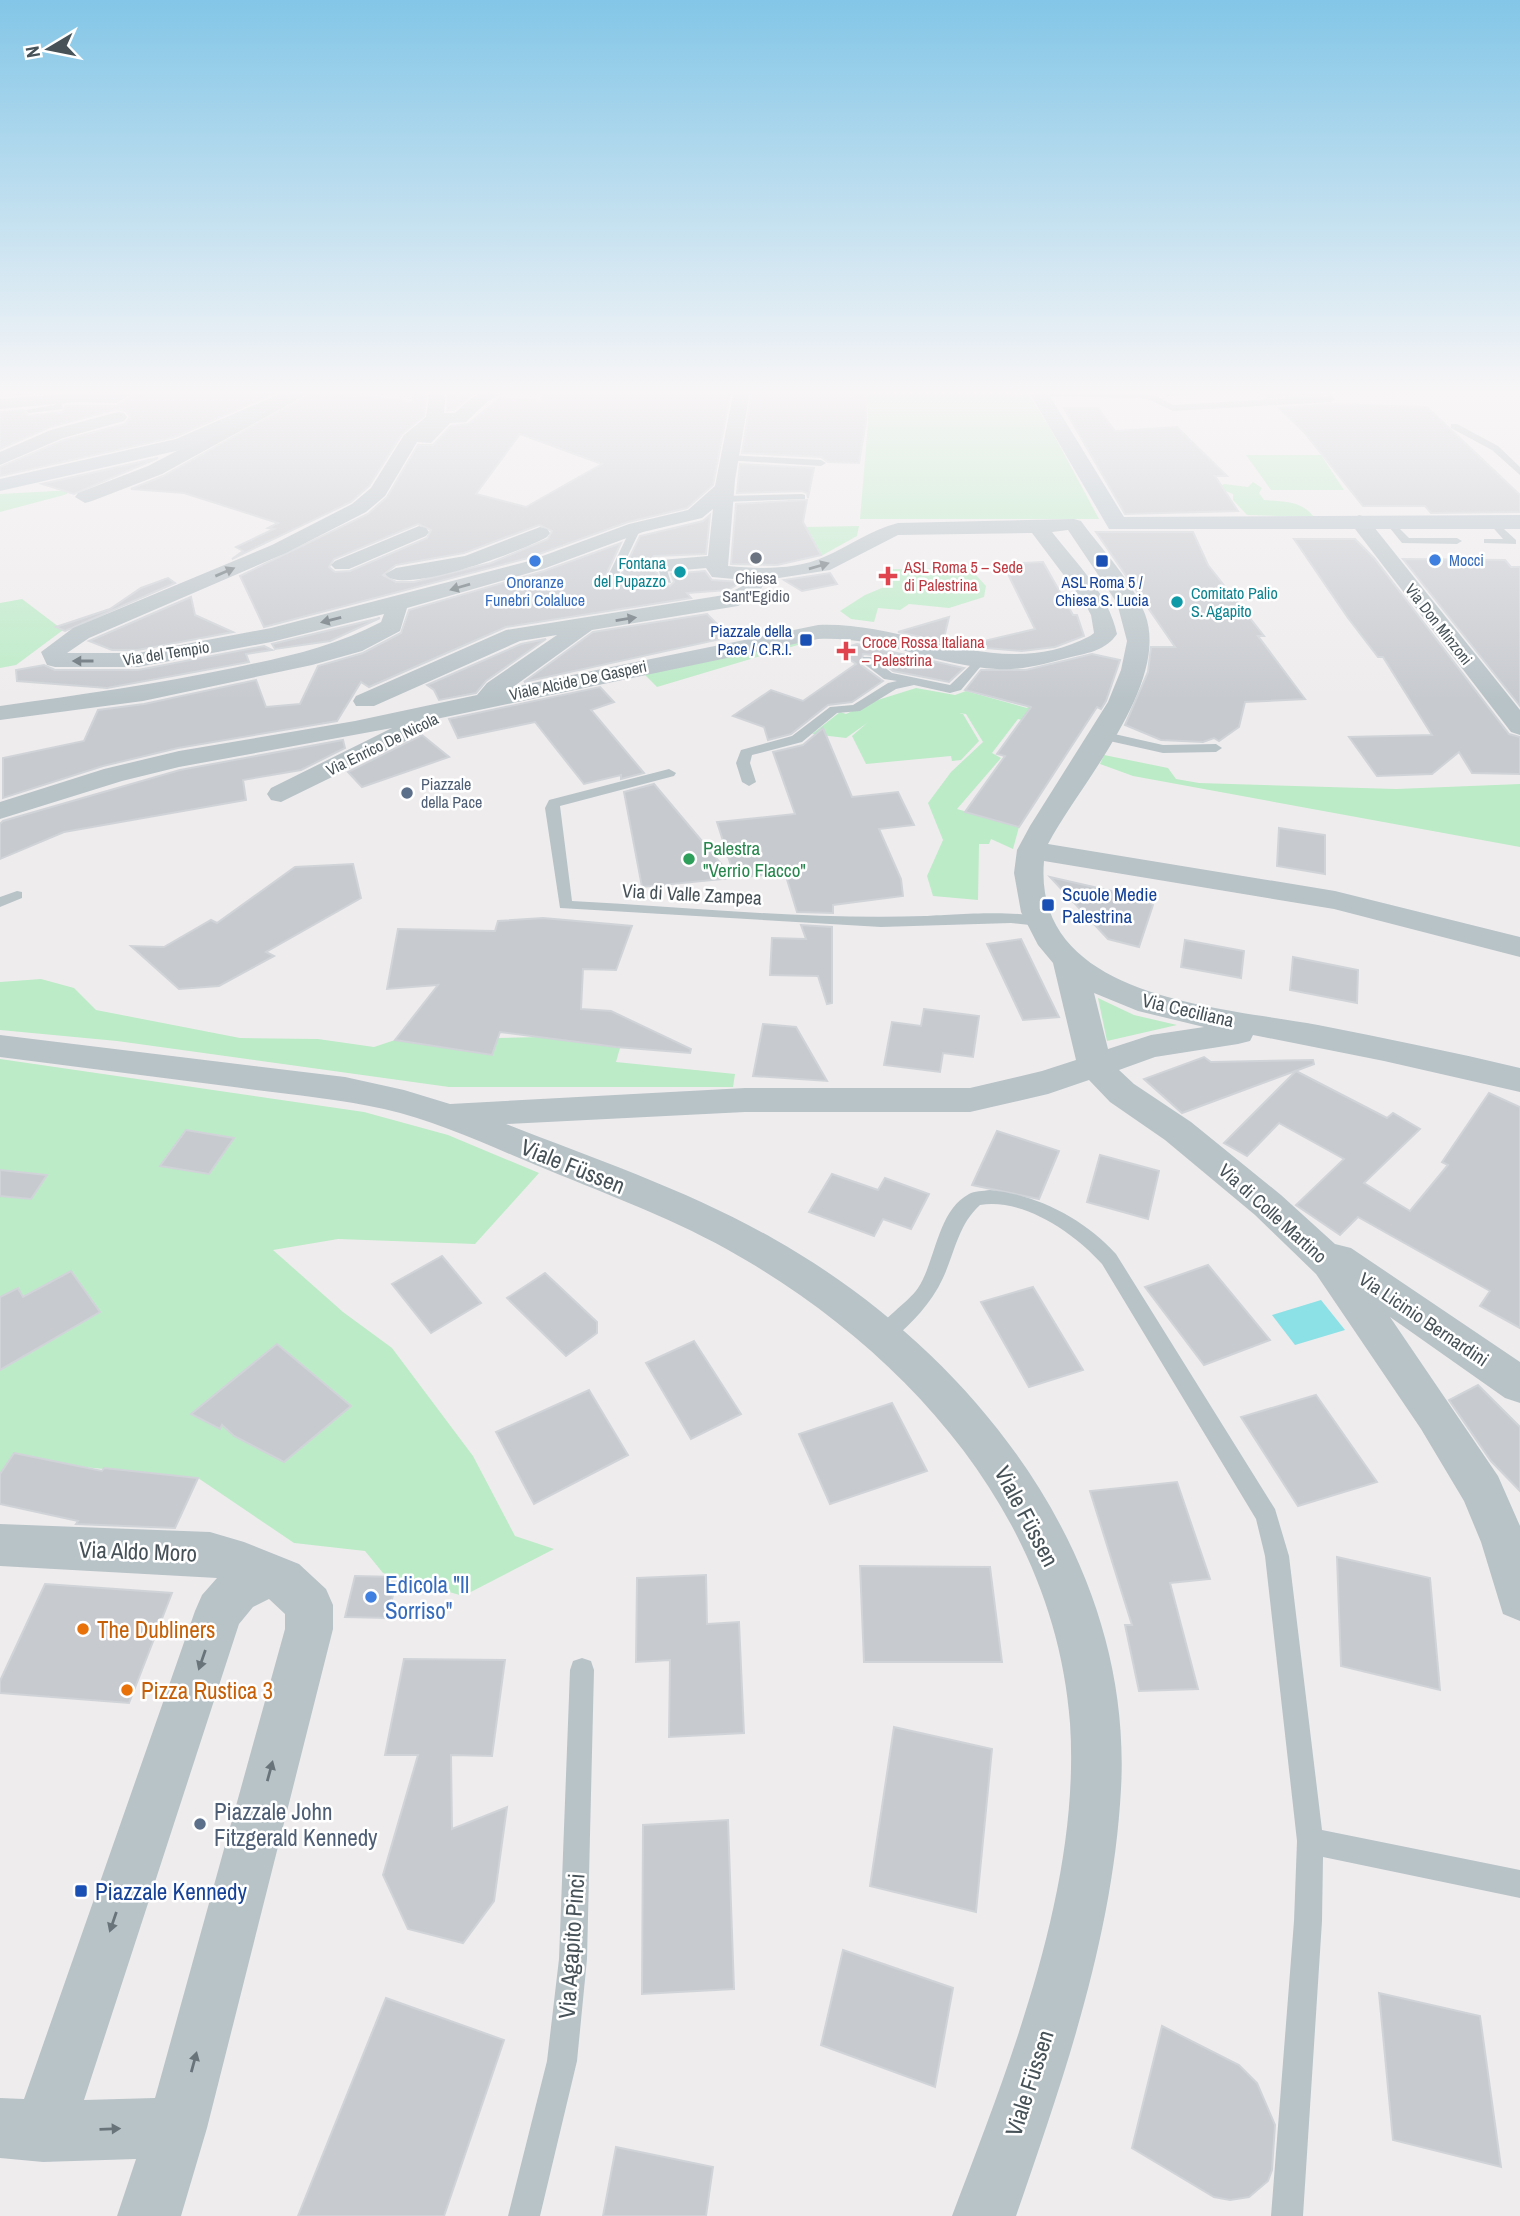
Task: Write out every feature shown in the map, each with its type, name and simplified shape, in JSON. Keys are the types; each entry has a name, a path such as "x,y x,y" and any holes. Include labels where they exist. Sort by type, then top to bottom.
{"street":[{"path":"85,497 94,493"},
{"name":"Via del Tempio","path":"375,493 359,508 279,549 81,633 53,652 55,660 138,660 271,635 397,604 536,565 636,528 695,514 717,493"},
{"path":"719,493 722,567"},
{"path":"1099,493 1117,524"},
{"path":"1102,493 1111,502 1135,513 1195,522"},
{"path":"663,569 722,567 760,573 821,566 880,534 898,528 1037,526 1079,532 1117,524 1359,521 1490,532 1520,522"},
{"name":"Via Don Minzoni","path":"1359,521 1520,727"},
{"path":"1037,526 1084,589"},
{"path":"342,565 419,532"},
{"path":"1079,532 1084,589"},
{"name":"Via Ceciliana","path":"1079,532 1134,615 1139,645 1123,697 1031,850 1028,878 1039,921 1050,942 1069,963 1097,982 1147,1003 1298,1032 1520,1080"},
{"path":"396,574 420,573 481,557 523,543 541,533"},
{"path":"1051,545 1117,588"},
{"path":"365,701 506,637 716,605 748,591 760,573"},
{"name":"Viale Alcide De Gasperi","path":"0,811 145,767 337,733 778,639 832,631 910,641 979,660 1027,660 1101,639 1106,630 1104,619 1084,589"},
{"path":"0,713 143,694 344,649 378,636 392,626 397,604"},
{"path":"485,701 496,688 586,625"},
{"name":"Via Enrico De Nicola","path":"281,794 442,714 485,701"},
{"path":"1031,850 1335,900 1520,947"},
{"path":"1069,963 1083,1010 1094,1065"},
{"name":"Viale Füssen","path":"443,1114 745,1100 970,1100 1048,1083 1139,1049 1180,1040 1233,1034 1298,1032"},
{"name":"Viale Füssen","path":"0,1046 381,1096 443,1114 661,1201 741,1239 807,1278 884,1335 957,1408 1005,1471 1032,1516 1054,1563 1078,1631 1087,1667 1095,1721 1094,1785 1079,1905 1052,2010 984,2216"},
{"name":"Via di Colle Martino","path":"1094,1065 1122,1093 1178,1132 1330,1263 1436,1416 1482,1490 1504,1542 1520,1598"},
{"name":"Via Licinio Bernardini","path":"1293,1229 1520,1385"},
{"name":"Via Aldo Moro","path":"0,1545 210,1554 272,1575"},
{"path":"149,2216 177,2128 309,1629 309,1605 301,1594 272,1575 236,1591 219,1611 21,2130 177,2128"}],"lane":[{"path":"742,493 802,497"},
{"path":"1390,522 1406,541 1457,541"},
{"path":"613,576 636,528"},
{"path":"867,660 888,676 955,689 979,660"},
{"path":"749,782 743,763 746,753 797,739 834,710 856,708 892,686 912,682"},
{"path":"1101,735 1163,748 1216,748"},
{"name":"Via di Valle Zampea","path":"669,773 554,803 552,808 565,905 868,922 1011,918 1039,921"},
{"path":"0,903 17,895"},
{"path":"884,1335 904,1318 921,1298 934,1276 957,1219 975,1199 993,1197 1068,1222 1102,1249 1267,1516 1277,1556 1310,1841 1308,1921 1287,2216"},
{"name":"Via Agapito Pinci","path":"524,2216 562,2061 573,1959 582,1671"},
{"path":"1310,1841 1520,1884"}],"green space":[{"path":"11,493 67,493 0,512 0,494"},
{"path":"862,493 1085,493 1099,519 860,519"},
{"path":"1259,493 1264,500 1303,507 1314,517 1247,515 1233,500 1233,494"},
{"path":"859,526 857,536 821,556 803,527"},
{"path":"964,562 986,586 984,597 949,608 909,604 900,610 878,608 874,622 851,619 840,611 865,595 889,585 883,574 888,569 926,569"},
{"path":"22,599 63,630 16,665 0,668 0,603"},
{"path":"793,640 801,644 657,687 644,674"},
{"path":"1050,684 1078,735 1018,719 992,753 1001,758 957,809 1019,827 1013,849 991,839 989,844 979,844 978,900 933,896 927,876 943,840 928,803 951,772 983,742 966,714 959,713 963,714 979,741 961,760 952,761 951,756 866,764 852,736 867,723 846,738 812,734 840,712 846,714 868,703 916,688 955,695 966,691 1027,708"},
{"path":"1104,755 1168,768 1176,779 1199,783 1396,789 1520,784 1520,847 1133,776 1100,764"},
{"path":"41,979 74,988 96,1010 240,1038 318,1039 374,1047 395,1040 492,1055 498,1038 541,1037 620,1048 616,1062 735,1074 733,1087 449,1087 117,1041 0,1030 0,982"},
{"path":"1098,998 1134,1015 1177,1025 1107,1041"},
{"path":"0,1059 364,1112 448,1135 539,1173 475,1244 338,1239 273,1250 343,1312 392,1348 473,1456 515,1536 554,1549 463,1596 383,1573 365,1551 294,1543 198,1478 83,1467 15,1453 0,1474"}],"water":[{"path":"1321,1300 1345,1330 1295,1345 1272,1315"}],"building":[{"path":"185,493 361,493 351,502 232,559 243,551 236,547 274,529 268,528 278,523"},
{"path":"389,493 476,493 526,507 550,493 703,493 687,508 628,522 528,558 264,627 240,576 368,514","holes":["418,524 431,530 427,538 350,571 335,572 329,567 334,559","539,525 552,531 548,539 491,563 414,582 396,582 383,575 396,565 464,553"]},
{"path":"1113,493 1226,493 1238,511 1125,514"},
{"path":"1353,493 1520,495 1520,512 1431,513 1425,506 1363,506"},
{"path":"807,500 803,522 821,555 777,565 731,564 736,504"},
{"path":"710,515 706,554 654,556 648,567 657,573 661,584 670,586 674,582 671,574 705,571 712,580 741,582 728,590 687,593 691,598 506,627 369,687 361,682 337,721 178,748 103,766 3,798 3,758 84,741 98,710 144,704 256,680 266,707 300,704 318,666 363,653 401,633 409,610 544,571 621,543 606,575 608,580 619,579 640,536 703,521"},
{"path":"1096,532 1193,532 1208,565 1264,636 1258,636 1305,699 1245,702 1239,727 1219,741 1214,738 1203,742 1161,740 1125,725 1148,672 1151,647 1175,647"},
{"path":"1294,539 1355,539 1374,558 1509,734 1520,737 1520,774 1472,773 1459,752 1432,774 1377,776 1349,737 1432,735 1383,657 1378,657 1348,618"},
{"path":"1403,559 1505,560 1511,567 1520,567 1520,706"},
{"path":"1043,562 1073,615 1077,615 1084,636 1055,647 1022,651 963,646 1035,629 1003,564"},
{"path":"830,573 837,584 802,591 784,580"},
{"path":"168,578 175,583 65,631 56,627 110,609 141,588"},
{"path":"191,597 195,615 233,632 138,650 112,650 89,641"},
{"path":"707,614 730,637 524,682 593,632"},
{"path":"949,617 943,642 898,632"},
{"path":"380,618 330,641 275,649 272,644"},
{"path":"546,639 486,681 476,693 439,700 434,690 427,685 521,644"},
{"path":"857,644 964,668 949,682 893,671 873,655 863,654 861,665 883,681 852,702 828,705 791,734 768,740 764,727 733,716 771,690 803,701 856,664 837,650"},
{"path":"264,646 272,650 246,654 249,662 107,688 17,681 16,670 44,665 55,670 138,670"},
{"path":"1092,654 1120,660 1106,701 1101,709 1097,707 1019,827 965,812 1005,756 997,754 1031,707 965,690 981,670 1026,670"},
{"path":"600,687 614,702 591,710 644,773 621,779 621,775 584,784 535,722 458,738 449,719"},
{"path":"823,728 852,797 898,792 914,825 879,829 901,879 903,896 833,905 833,913 797,912 785,873 735,878 717,822 795,814 773,752 803,745"},
{"path":"422,735 449,757 362,787 348,772"},
{"path":"343,740 345,748 301,770 243,780 246,800 64,832 0,859 0,824 3,821 180,770"},
{"name":"Palestra \"Verrio Flacco\"","path":"654,784 733,878 642,887 624,792"},
{"path":"1279,828 1325,835 1325,874 1277,866"},
{"path":"353,864 361,898 266,952 274,956 219,986 179,989 131,946 164,947 211,920 217,923 295,867"},
{"path":"1050,877 1142,898 1153,905 1139,947 1108,939"},
{"path":"543,918 632,926 616,970 583,969 581,1009 611,1011 691,1049 690,1053 616,1047 500,1032 492,1055 395,1040 438,985 387,989 398,929 495,931 498,921"},
{"path":"801,925 832,927 832,1003 827,1004 818,976 770,975 772,938 806,939"},
{"path":"1021,939 1059,1017 1023,1020 987,944"},
{"path":"1185,940 1244,951 1241,978 1181,967"},
{"path":"1293,957 1358,970 1357,1003 1290,990"},
{"path":"924,1009 979,1016 973,1057 943,1053 940,1072 884,1065 892,1022 921,1026"},
{"path":"763,1024 796,1027 827,1081 753,1076"},
{"path":"1204,1057 1211,1062 1313,1060 1314,1064 1182,1113 1144,1079"},
{"path":"1296,1071 1387,1118 1393,1113 1420,1129 1364,1183 1410,1211 1448,1165 1442,1162 1489,1093 1520,1107 1520,1328 1480,1306 1490,1291 1358,1217 1340,1235 1296,1205 1344,1159 1279,1123 1247,1156 1224,1143"},
{"path":"186,1130 234,1138 209,1174 160,1166"},
{"path":"997,1131 1059,1151 1039,1199 972,1185"},
{"path":"1100,1155 1159,1171 1148,1219 1087,1202"},
{"path":"0,1170 47,1175 31,1199 0,1196"},
{"path":"832,1174 878,1190 885,1178 929,1194 911,1229 883,1219 874,1236 809,1212"},
{"path":"442,1256 481,1303 431,1333 392,1284"},
{"path":"1208,1265 1270,1340 1204,1365 1145,1287"},
{"path":"71,1271 100,1312 0,1370 0,1297 18,1288 23,1297"},
{"path":"545,1273 597,1322 597,1333 566,1356 507,1298"},
{"path":"1033,1287 1083,1370 1029,1387 981,1302"},
{"path":"694,1341 741,1414 691,1439 646,1363"},
{"path":"277,1344 351,1406 284,1462 234,1436 222,1425 220,1429 191,1414"},
{"path":"1478,1385 1520,1427 1520,1491 1491,1461 1449,1400"},
{"path":"589,1390 628,1455 534,1504 496,1432"},
{"path":"1316,1395 1377,1482 1298,1506 1241,1417"},
{"path":"892,1403 927,1471 830,1504 799,1434"},
{"path":"14,1453 102,1471 104,1468 198,1478 175,1528 76,1524 78,1521 0,1504 0,1474"},
{"path":"1177,1482 1210,1579 1170,1583 1198,1689 1139,1691 1125,1625 1132,1625 1090,1491"},
{"path":"1337,1557 1430,1578 1440,1690 1341,1666"},
{"path":"860,1566 990,1567 1002,1662 864,1662"},
{"path":"706,1575 707,1624 739,1622 744,1733 669,1737 670,1660 636,1662 637,1578"},
{"name":"Edicola \"Il Sorriso\"","path":"355,1576 397,1577 388,1618 345,1617"},
{"path":"45,1584 172,1593 129,1703 0,1693 0,1681"},
{"path":"404,1659 505,1660 492,1756 451,1755 452,1829 507,1807 494,1901 463,1943 408,1929 383,1875 418,1755 385,1755"},
{"path":"894,1727 992,1749 976,1912 870,1886"},
{"path":"728,1820 734,1989 642,1994 643,1825"},
{"path":"843,1950 953,1988 935,2087 821,2045"},
{"path":"1379,1993 1480,2016 1501,2167 1393,2140"},
{"path":"386,1998 504,2040 444,2216 298,2216"},
{"path":"1162,2026 1239,2065 1257,2083 1275,2125 1272,2170 1268,2181 1249,2197 1230,2200 1214,2197 1132,2148"},
{"path":"616,2147 713,2167 706,2216 603,2216"}],"place":[{"name":"Chiesa Sant'Egidio","path":"756,558"},
{"name":"Mocci","path":"1435,560"},
{"name":"Onoranze Funebri Colaluce","path":"535,561"},
{"name":"ASL Roma 5 / Chiesa S. Lucia","path":"1102,561"},
{"name":"Fontana del Pupazzo","path":"680,572"},
{"name":"ASL Roma 5 – Sede di Palestrina","path":"888,576"},
{"name":"Comitato Palio S. Agapito","path":"1177,602"},
{"name":"Piazzale della Pace / C.R.I.","path":"806,640"},
{"name":"Croce Rossa Italiana – Palestrina","path":"846,651"},
{"name":"Piazzale della Pace","path":"407,793"},
{"name":"Palestra \"Verrio Flacco\"","path":"689,859"},
{"name":"Scuole Medie Palestrina","path":"1048,905"},
{"name":"Edicola \"Il Sorriso\"","path":"371,1597"},
{"name":"The Dubliners","path":"83,1629"},
{"name":"Pizza Rustica 3","path":"127,1690"},
{"name":"Piazzale John Fitzgerald Kennedy","path":"200,1824"},
{"name":"Piazzale Kennedy","path":"81,1891"}]}
